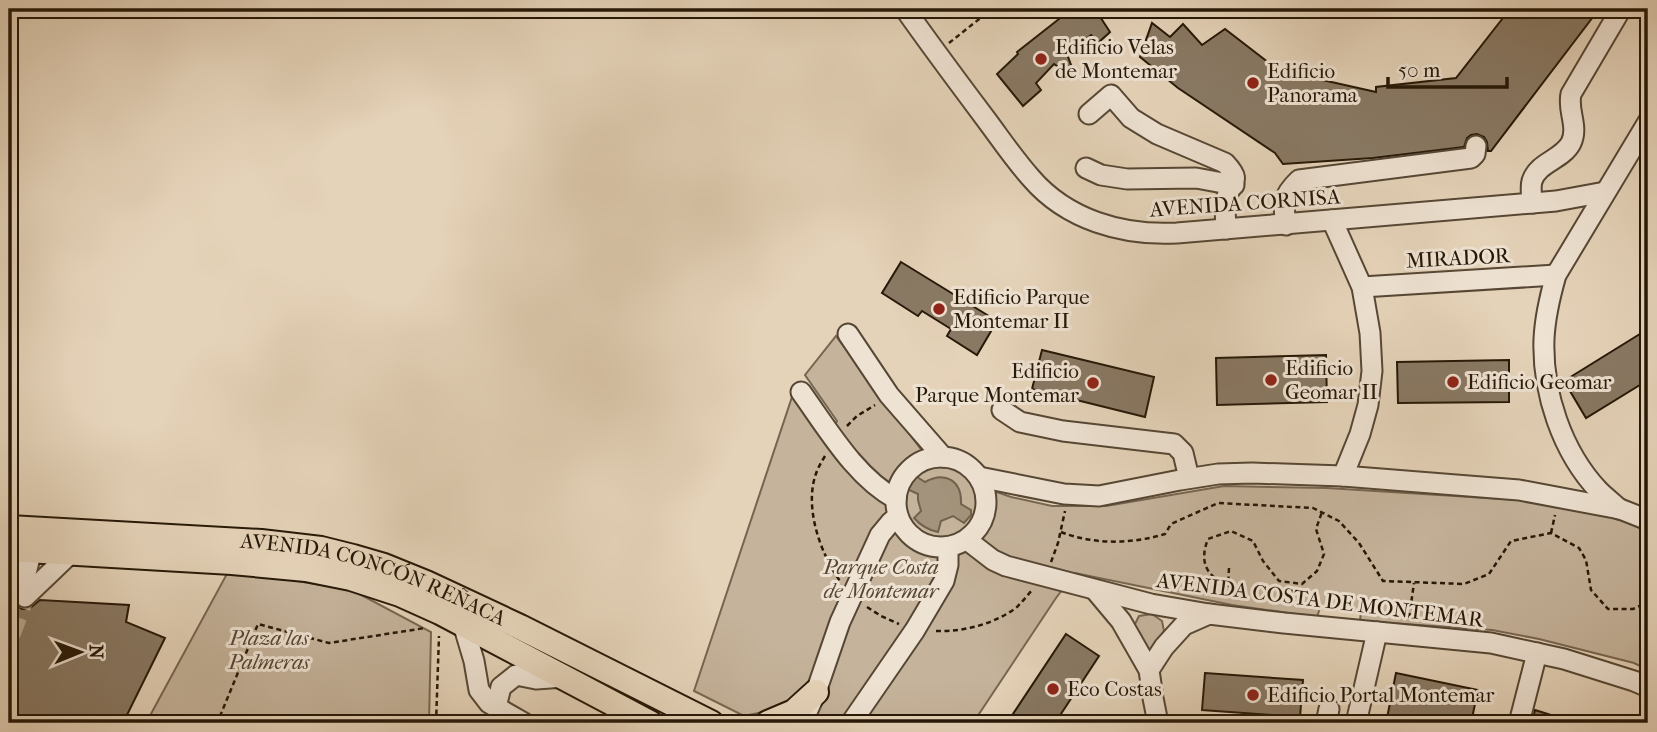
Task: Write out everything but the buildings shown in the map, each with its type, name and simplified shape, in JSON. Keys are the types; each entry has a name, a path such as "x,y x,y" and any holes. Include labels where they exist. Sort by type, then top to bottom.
{"main road":[{"name":"AVENIDA CONCÓN REÑACA","path":"9,528 223,540 321,549 353,556 415,579 520,627 711,723"},
{"name":"AVENIDA CONCÓN REÑACA","path":"20,549 232,562 306,569 351,579 388,590 486,636 650,723"},
{"path":"768,723 793,712 816,692"}],"street":[{"name":"AVENIDA CORNISA","path":"905,9 1031,179 1061,204 1097,223 1136,233 1156,234 1556,201 1605,192"},
{"path":"1532,203 1531,184 1534,177 1564,152 1571,142 1574,129 1571,94 1620,9"},
{"path":"1089,114 1111,95 1131,118 1157,134 1226,163 1233,172 1234,185 1226,200 1226,229"},
{"path":"1620,509 1599,491 1575,458 1557,421 1544,361 1544,339 1556,275 1647,128"},
{"path":"1286,225 1283,204 1287,191 1299,180 1471,158 1475,154 1476,146"},
{"path":"1086,168 1127,179 1196,178 1234,185"},
{"path":"1332,220 1362,287 1370,333 1372,371 1368,405 1360,434 1343,476"},
{"name":"MIRADOR","path":"1362,287 1556,275"},
{"path":"848,334 889,395 943,457"},
{"path":"801,392 872,484 897,508 904,528 923,544 948,547 967,540 984,518 987,504 979,477 970,467 957,460 929,458 906,473 899,486 897,508 880,535 840,622 816,692 802,723"},
{"path":"1002,410 1020,422 1053,429 1174,444 1183,453 1189,478"},
{"path":"979,477 1064,494 1099,496 1218,474 1343,476 1519,490 1620,509 1648,520"},
{"path":"19,588 20,549 44,538 104,533"},
{"name":"AVENIDA COSTA DE MONTEMAR","path":"967,540 993,560 1006,566 1151,604 1209,614 1491,643 1563,659 1641,684 1648,667"},
{"path":"851,723 944,581 948,565 948,547"},
{"path":"19,588 71,553"},
{"path":"9,562 16,566 19,588"},
{"path":"1095,590 1121,621 1149,670 1158,723"},
{"path":"1149,670 1164,647 1184,625 1209,614"},
{"path":"448,620 474,661 479,690 489,703 524,723"},
{"path":"474,661 493,628 520,627"},
{"path":"1356,723 1377,632"},
{"path":"1519,723 1537,653"},
{"path":"496,707 502,687 516,675 536,679 565,677"}],"path":[{"path":"955,38 990,9"},
{"path":"889,395 857,416 834,438 816,473 813,490 815,524 825,556 833,571 853,597 881,616 915,629 958,630 989,622 1017,607 1045,577 1061,532 1065,514 1064,494"},
{"path":"1061,532 1102,542 1150,538 1165,534 1171,524 1218,503 1313,508 1339,521 1359,543 1383,581 1464,584 1489,574 1511,541 1551,533 1579,548 1586,561 1591,590 1608,609 1633,610 1648,602"},
{"path":"1229,568 1228,586 1215,580 1207,571 1203,551 1208,538 1231,531 1252,541 1279,581 1302,584 1317,571 1324,554 1316,529 1322,512"},
{"path":"1406,635 1414,582"},
{"path":"221,723 218,721 258,624 329,643 448,620 436,723"}],"green space":[{"name":"Parque Costa de Montemar","path":"836,336 923,452 962,468 976,485 1011,497 1052,506 1106,506 1224,486 1327,488 1519,500 1611,514 1648,532 1648,670 1634,663 1492,630 1360,621 1361,611 1320,608 1317,617 1232,605 1075,573 973,723 814,723 823,699 744,716 694,691 793,394 829,436 837,421 805,375"},
{"name":"Plaza las Palmeras","path":"229,570 352,590 431,632 429,723 146,723"},
{"path":"1152,614 1162,621 1164,631 1147,654 1133,628 1139,616"}],"shaded area":[{"path":"914,475 925,482 939,477 951,480 959,489 961,504 971,510 971,515 964,523 953,516 941,521 938,532 922,525 914,518 921,511 918,494 907,489"}],"tunnel":[{"path":"9,631 12,632 25,597"}],"place":[{"name":"Edificio Velas de Montemar","path":"1041,59"},
{"name":"Edificio Panorama","path":"1253,83"},
{"name":"Edificio Parque Montemar II","path":"939,309"},
{"name":"Edificio Geomar II","path":"1271,380"},
{"name":"Edificio Geomar","path":"1453,382"},
{"name":"Edificio Parque Montemar","path":"1093,383"},
{"name":"Eco Costas","path":"1053,689"},
{"name":"Edificio Portal Montemar","path":"1253,695"}]}
